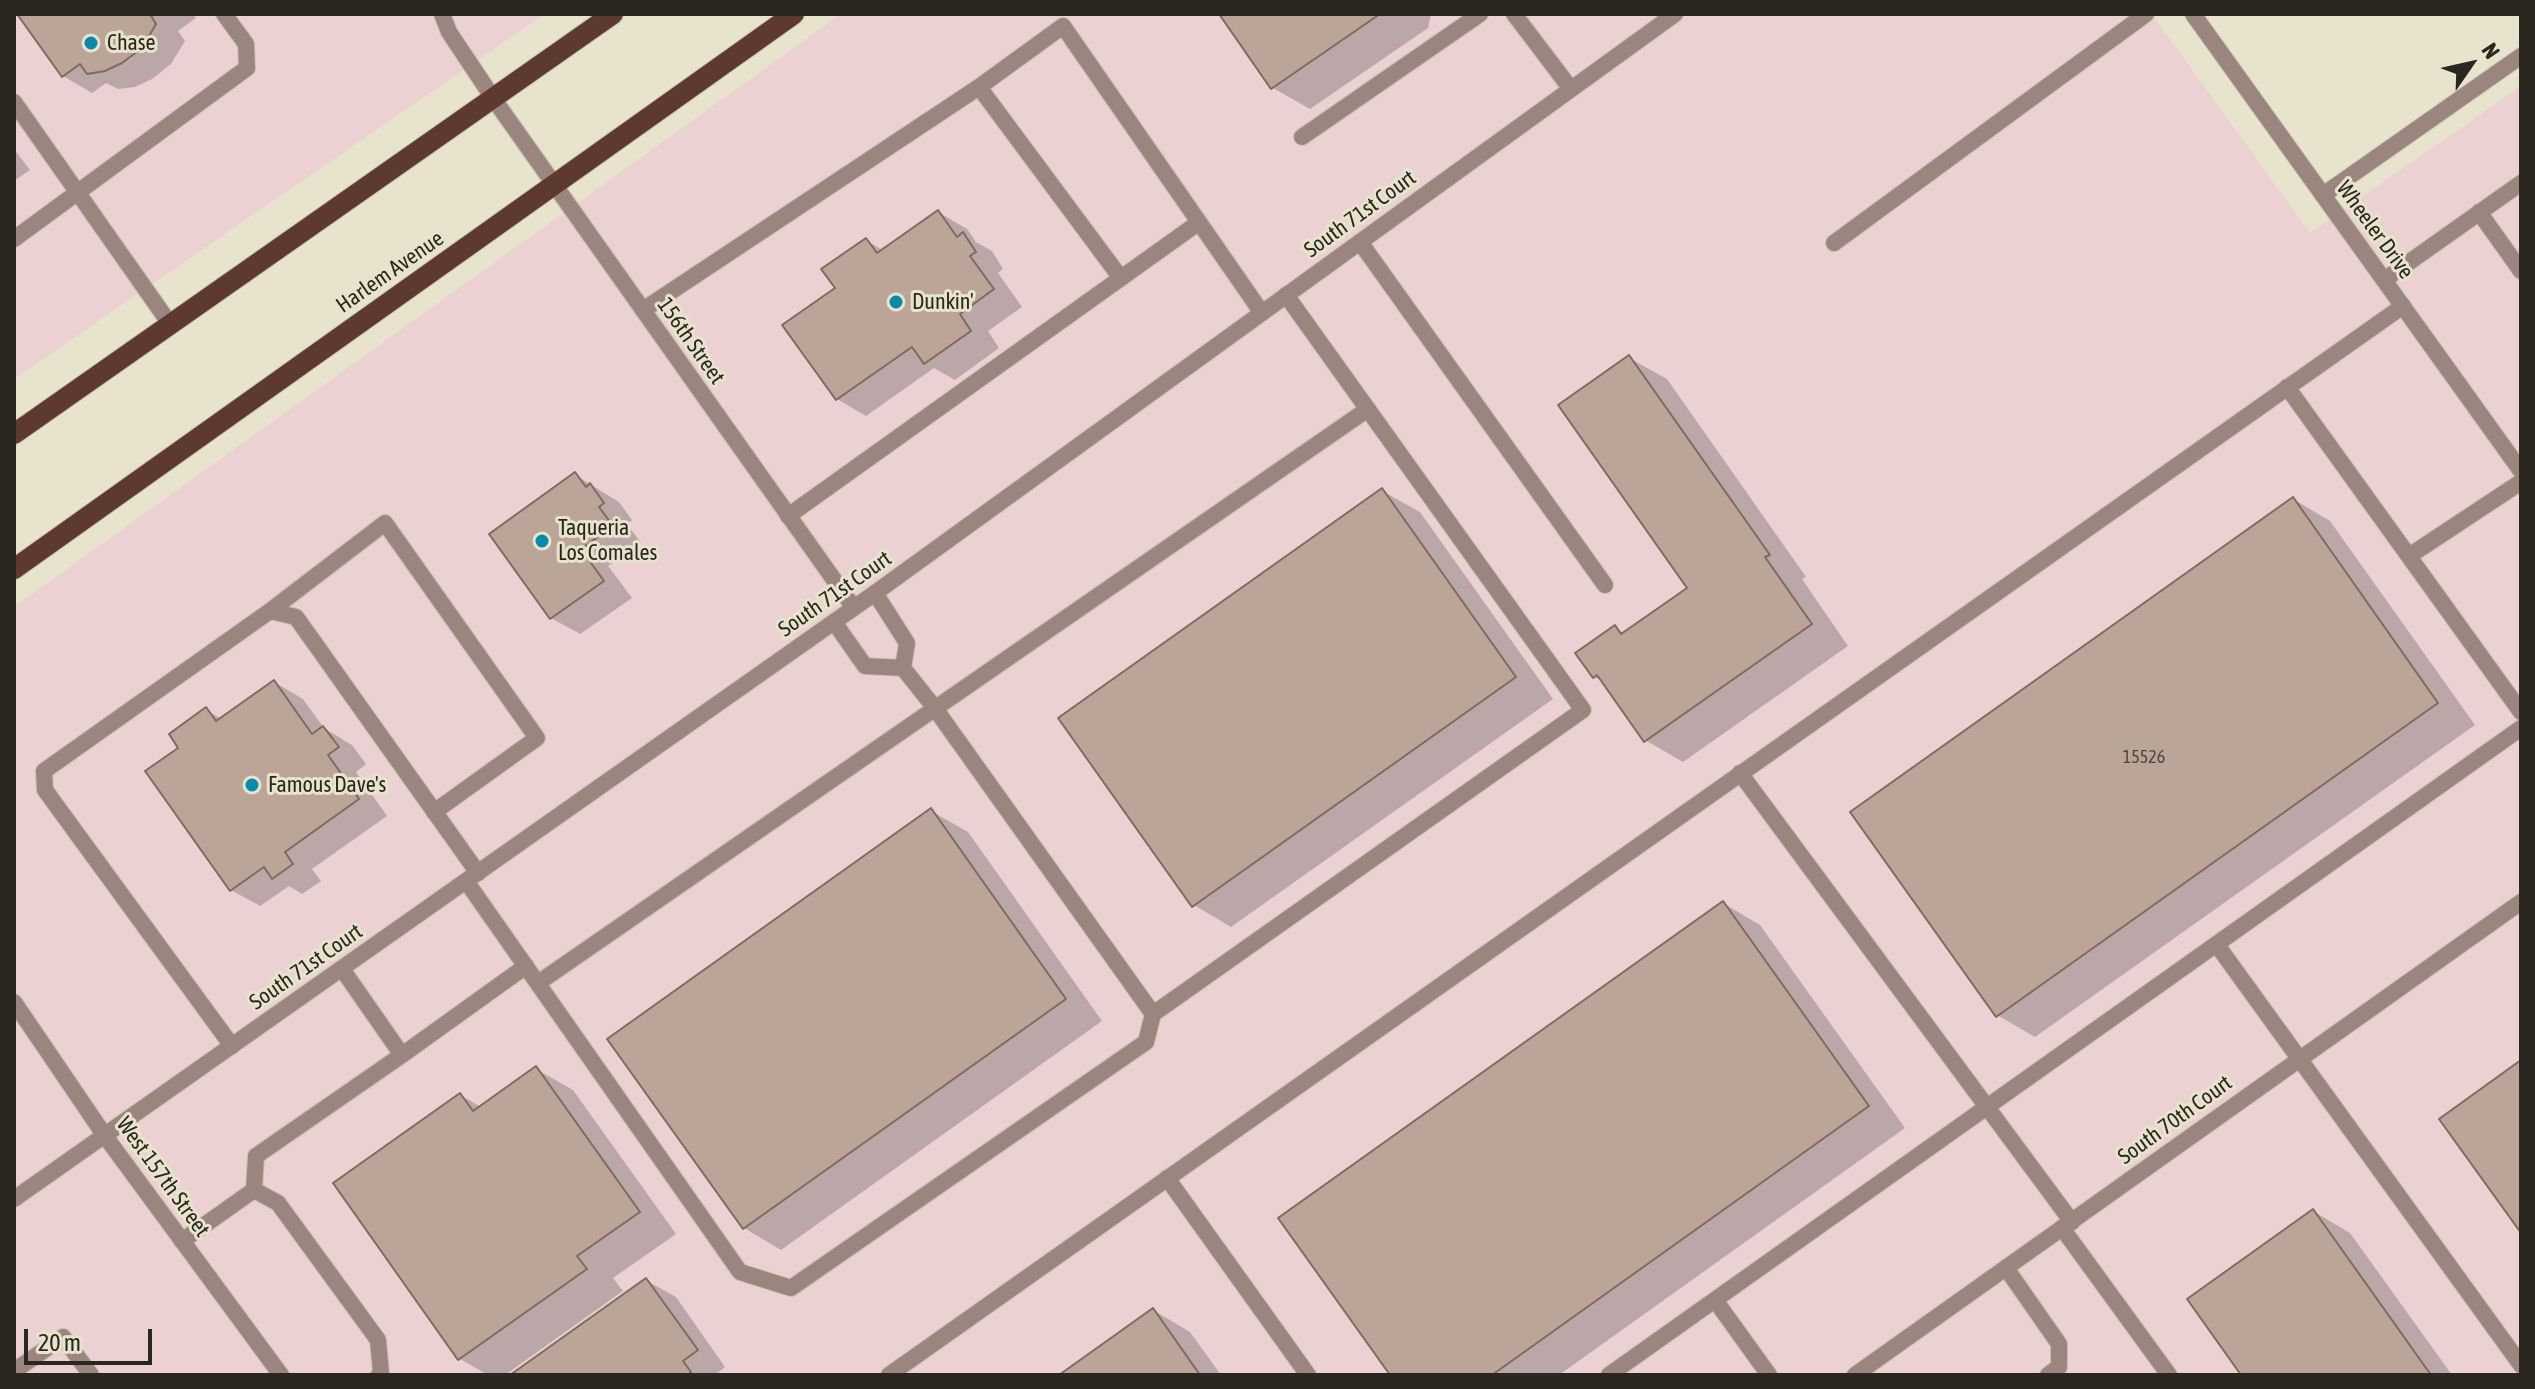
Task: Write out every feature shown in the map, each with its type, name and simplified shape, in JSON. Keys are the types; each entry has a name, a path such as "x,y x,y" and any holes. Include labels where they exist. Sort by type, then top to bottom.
{"main road":[{"path":"14,434 613,14"},
{"name":"Harlem Avenue","path":"14,569 794,14"}],"street":[{"path":"14,239 247,68 246,44 224,14"},
{"name":"156th Street","path":"442,14 449,32 493,98 854,608"},
{"path":"1302,137 1480,14"},
{"path":"1514,14 1571,89"},
{"name":"South 71st Court","path":"14,1199 854,608 1675,14"},
{"path":"1834,243 2146,14"},
{"name":"Wheeler Drive","path":"2193,14 2521,471"},
{"path":"643,310 979,87 1063,26 1262,313"},
{"path":"2323,195 2521,56"},
{"path":"979,87 1120,277"},
{"path":"14,102 170,324"},
{"path":"2384,280 2521,183"},
{"path":"2479,212 2521,271"},
{"path":"788,516 1198,223"},
{"path":"1360,242 1605,585"},
{"path":"270,611 296,617 434,812 526,966 740,1272 791,1288 1146,1042 1153,1014 1583,710 1286,295"},
{"path":"889,1375 2403,306"},
{"path":"2287,387 2521,712"},
{"path":"538,983 1368,409"},
{"path":"2409,556 2521,482"},
{"path":"232,1046 45,790 44,771 270,611 385,523 537,738 434,812"},
{"path":"875,593 907,643 903,668 1153,1014"},
{"path":"834,622 865,666 903,668"},
{"path":"1609,1375 2521,728"},
{"path":"1740,773 1988,1108 2169,1375"},
{"name":"South 70th Court","path":"1862,1373 2521,902"},
{"path":"2217,945 2521,1365"},
{"path":"254,1190 256,1156 526,966"},
{"path":"342,969 402,1055"},
{"name":"West 157th Street","path":"14,1002 105,1136 281,1375"},
{"path":"1167,1178 1308,1375"},
{"path":"182,1241 254,1190"},
{"path":"254,1190 278,1203 378,1340 379,1375"},
{"path":"2006,1268 2059,1344 2059,1367 2048,1375"},
{"path":"1715,1300 1769,1375"},
{"path":"14,1371 63,1337 91,1375"}],"shaded area":[{"path":"14,14 545,14 14,379"},
{"path":"841,14 2152,14 2310,233 2521,86 2521,1375 14,1375 14,607"}],"building":[{"name":"Chase","path":"17,14 150,14 156,24 142,48 122,63 105,71 87,74 80,64 62,77"},
{"path":"1219,14 1380,14 1271,89"},
{"name":"Dunkin'","path":"938,210 957,237 963,232 976,252 970,256 994,289 960,314 971,331 924,364 912,347 836,400 782,325 835,288 821,269 866,238 877,253"},
{"path":"1629,355 1770,555 1765,557 1812,624 1644,742 1597,675 1593,678 1575,653 1615,625 1621,634 1687,588 1558,405"},
{"name":"Taqueria Los Comales","path":"575,472 586,487 590,483 604,503 599,507 613,526 581,549 604,581 550,619 489,534"},
{"path":"1382,488 1516,677 1192,907 1058,718"},
{"path":"2293,497 2438,703 1996,1017 1850,812"},
{"name":"Famous Dave's","path":"274,680 312,734 323,726 339,747 328,755 359,799 285,852 293,864 272,879 264,867 230,891 145,771 178,748 169,734 206,707 216,721"},
{"path":"931,808 1066,999 743,1229 607,1039"},
{"path":"1723,901 1869,1106 1492,1375 1390,1375 1278,1218"},
{"path":"2521,1060 2521,1233 2439,1119"},
{"path":"536,1066 640,1212 577,1256 587,1269 458,1360 333,1183 460,1093 473,1111"},
{"path":"2313,1209 2431,1375 2241,1375 2187,1299"},
{"path":"646,1278 698,1350 683,1361 691,1372 687,1375 510,1375"},
{"path":"1153,1308 1200,1375 1059,1375"}],"place":[{"name":"Chase","path":"91,43"},
{"name":"Dunkin'","path":"896,302"},
{"name":"Taqueria Los Comales","path":"542,541"},
{"name":"Famous Dave's","path":"252,785"}]}
